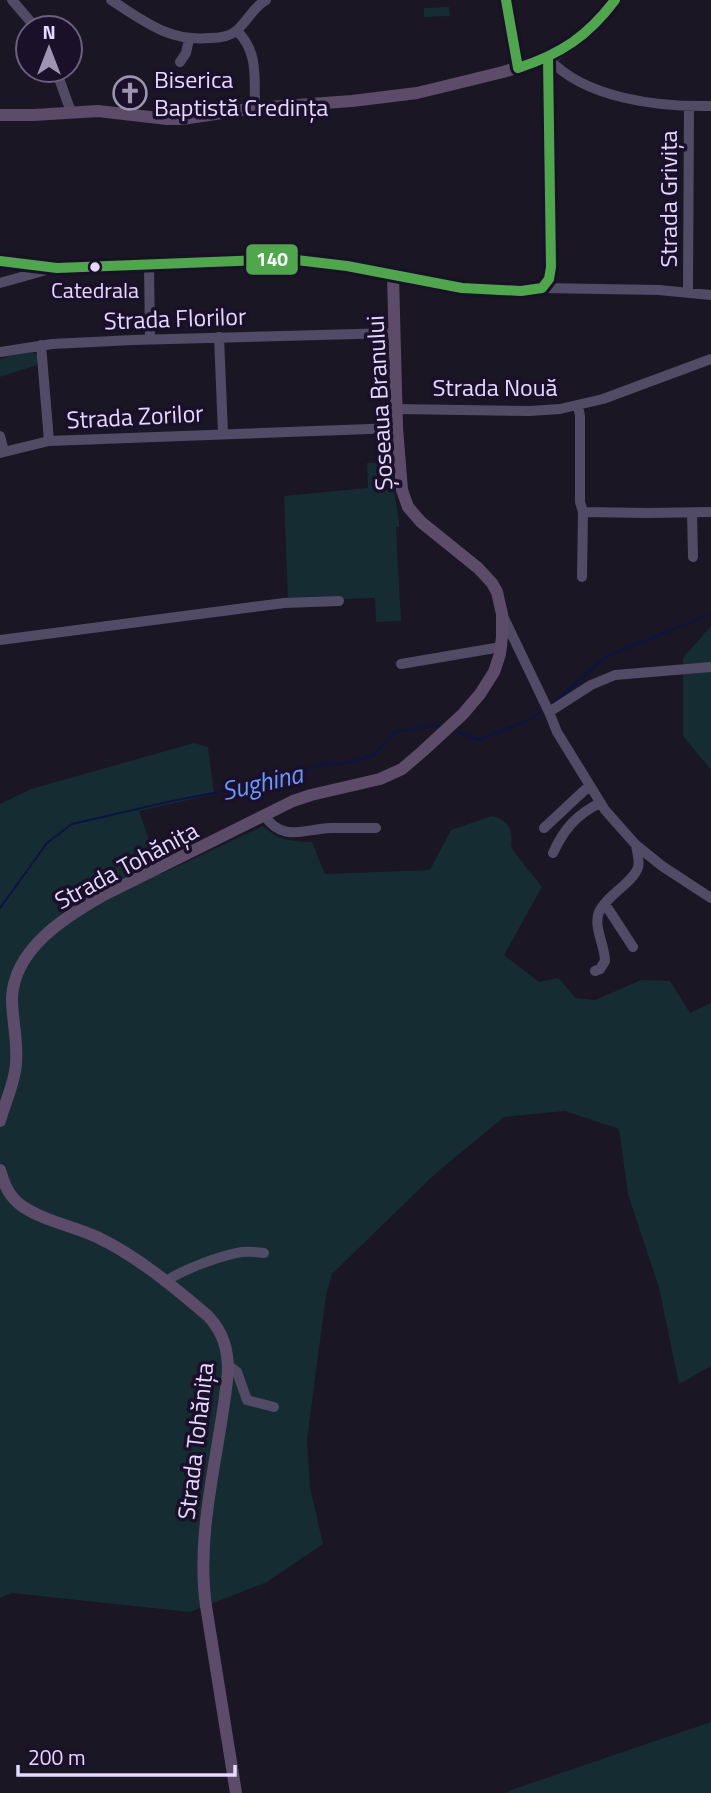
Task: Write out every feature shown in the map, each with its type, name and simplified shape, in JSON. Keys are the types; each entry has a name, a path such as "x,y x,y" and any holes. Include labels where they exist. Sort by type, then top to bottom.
{"main road":[{"path":"0,116 106,111 182,119 255,108 352,102 398,96 440,88 548,58 583,36 615,0"},
{"path":"0,261 23,270 288,259 326,262 462,289 521,291 542,288 549,279 551,267 548,58"},
{"name":"Șoseaua Branului","path":"218,839 293,801 391,775 413,761 472,704 490,679 497,663 501,647 502,614 497,592 486,575 429,530 405,500 400,481 397,428 393,276"},
{"name":"Strada Tohănița","path":"0,1121 16,1064 13,987 18,972 29,955 57,926 84,906 218,839"},
{"name":"Strada Tohănița","path":"0,1170 10,1195 23,1207 106,1242 130,1256 192,1303 215,1324 224,1341 228,1365 226,1392 205,1538 203,1576 236,1793"}],"street":[{"path":"12,0 24,14"},
{"path":"111,0 156,28 189,39 215,38 237,31 266,0"},
{"path":"506,0 518,68"},
{"path":"237,31 251,50 255,108"},
{"path":"180,62 186,53 189,39"},
{"path":"548,58 562,73 595,88 649,102 689,107 711,106"},
{"path":"62,84 71,112"},
{"name":"Strada Grivița","path":"688,292 689,107"},
{"path":"149,265 150,339"},
{"path":"0,283 23,270"},
{"path":"542,288 659,290 711,295"},
{"name":"Strada Florilor","path":"0,352 41,345 150,339 394,333"},
{"name":"Strada Zorilor","path":"219,337 223,433"},
{"name":"Strada Zorilor","path":"41,345 49,441"},
{"name":"Strada Nouă","path":"397,409 537,411 578,406 711,359"},
{"path":"578,406 580,502 583,512 582,577"},
{"name":"Strada Zorilor","path":"2,452 49,441 397,428"},
{"path":"0,436 2,452"},
{"path":"583,512 711,512"},
{"path":"692,513 692,557"},
{"path":"0,640 275,604 339,601"},
{"name":"Șoseaua Branului","path":"502,614 563,744 600,803 636,845 662,866 711,898"},
{"path":"401,664 501,647"},
{"path":"549,712 591,685 615,675 711,667"},
{"path":"544,828 589,786"},
{"path":"553,853 573,820 600,803"},
{"path":"264,816 273,827 288,833 330,828 376,828"},
{"path":"595,971 606,961 598,922 599,912 617,890 637,872 639,860 636,845"},
{"path":"605,904 633,947"},
{"path":"165,1282 185,1270 244,1251 264,1254"},
{"path":"228,1365 237,1372 247,1400 274,1407"}],"green space":[{"path":"449,7 450,16 424,17 424,8"},
{"path":"28,350 37,355 37,365 0,377 0,359"},
{"path":"393,462 399,521 399,527 396,527 401,621 376,622 375,598 288,601 284,496 368,488 367,463"},
{"path":"711,626 711,770 683,736 683,658"},
{"path":"194,743 208,747 214,794 139,811 161,874 263,826 286,839 312,842 325,874 430,870 451,830 492,816 507,824 511,846 542,887 504,955 539,982 558,978 576,998 595,1000 641,980 670,981 690,1013 711,1003 711,1366 679,1384 659,1288 628,1194 619,1129 565,1111 504,1117 436,1173 332,1274 326,1295 307,1440 310,1487 323,1544 267,1582 190,1612 12,1593 0,1598 0,804 31,789"},
{"path":"711,1722 711,1793 506,1793 514,1789"}],"waterway":[{"name":"Sughina","path":"551,705 607,656 711,614"},
{"name":"Sughina","path":"453,730 479,740 543,711"},
{"name":"Sughina","path":"0,908 47,843 72,824 255,785 325,764 347,763 374,755 394,732 440,726"}],"transit line":[{"name":"140","path":"506,0 518,68"},
{"name":"140","path":"518,68 548,57 584,34 615,0"},
{"name":"140","path":"542,288 549,279 551,267 548,58"},
{"name":"140","path":"0,261 57,268 288,259 347,266 462,288 521,291 542,288"}],"place":[{"name":"Biserica Baptistă Credința","path":"130,93"},
{"name":"Catedrala","path":"95,267"}]}
